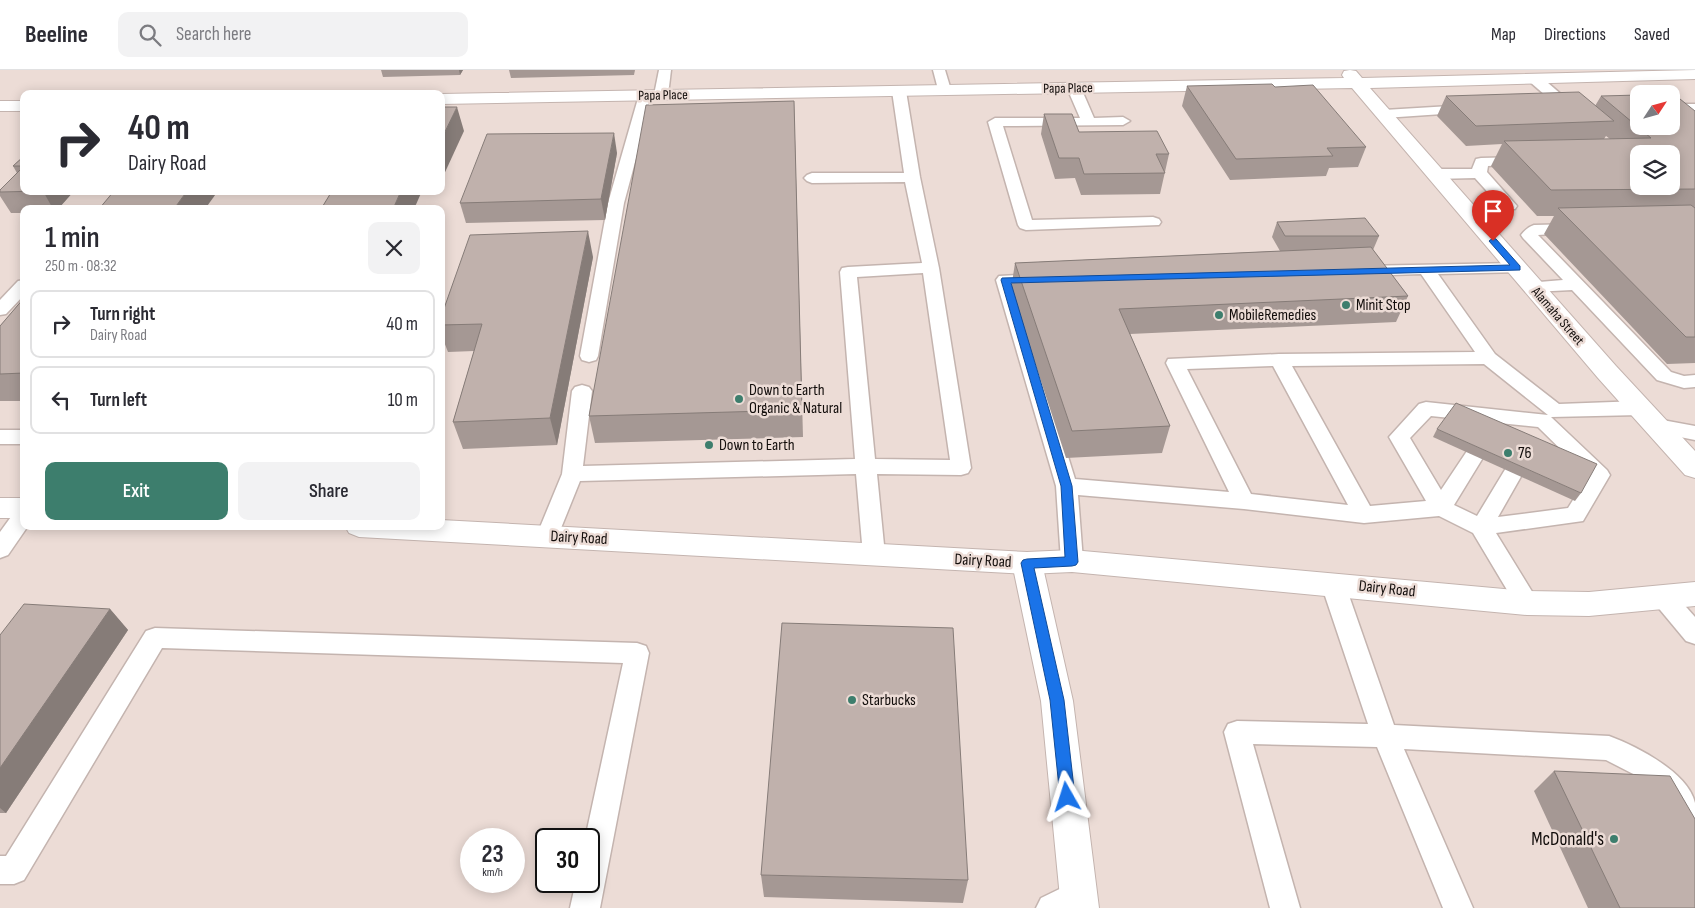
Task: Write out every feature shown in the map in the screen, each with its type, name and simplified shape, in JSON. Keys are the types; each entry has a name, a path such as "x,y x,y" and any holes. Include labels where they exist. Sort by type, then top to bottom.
{"street":[{"name":"Papa Place","path":"445,99 1074,88 1351,77 1534,79 1614,73 1695,74"},
{"name":"Alamaha Street","path":"1351,77 1607,372 1695,468"},
{"path":"0,106 20,106"},
{"path":"0,508 20,508"},
{"name":"Dairy Road","path":"427,530 1027,563 1072,562 1333,584 1527,603 1590,604 1695,594"},
{"path":"1027,563 1057,700 1070,903"}],"lane":[{"path":"589,356 616,203 653,95 665,70"},
{"path":"939,70 944,90"},
{"path":"1534,79 1565,106 1546,106"},
{"path":"1074,88 1089,122"},
{"path":"572,474 866,466 961,468 931,268 912,177 899,91"},
{"path":"1384,114 1480,108"},
{"path":"1680,108 1695,108"},
{"path":"1123,122 995,122 1026,225 1153,222"},
{"path":"1479,173 1481,162 1539,161"},
{"path":"1436,174 1479,173 1509,206"},
{"path":"812,178 912,177"},
{"path":"1592,229 1534,230 1530,234 1575,285 1664,376 1684,382 1695,381"},
{"path":"874,555 848,272 931,268"},
{"path":"1348,271 1516,268"},
{"path":"1067,486 1244,501 1364,514 1441,508 1481,527 1575,515 1600,475 1544,423 1488,358 1426,269"},
{"path":"1054,279 1005,280 1067,486 1072,562"},
{"path":"1533,287 1575,285"},
{"path":"0,310 20,289"},
{"path":"1244,501 1175,363 1488,358"},
{"path":"1279,360 1364,514"},
{"path":"547,537 572,474 582,391"},
{"path":"1441,508 1399,437 1426,409 1497,422 1544,423 1640,408"},
{"path":"1657,426 1695,433"},
{"path":"0,437 20,438"},
{"path":"1441,508 1474,456"},
{"path":"1481,527 1513,473"},
{"path":"0,549 20,522"},
{"path":"1481,527 1527,603"},
{"path":"1333,584 1385,736 1458,908"},
{"path":"1664,598 1695,634"},
{"path":"0,870 14,870 155,638 637,653 585,908"},
{"path":"1285,908 1237,732 1385,736 1609,748 1650,769 1673,790 1695,829"}],"building":[{"path":"1272,84 1275,87 1313,85 1366,147 1327,148 1333,156 1236,159 1187,86"},
{"path":"1579,92 1614,121 1476,126 1446,96"},
{"path":"1630,95 1630,120 1601,96"},
{"path":"1680,99 1695,111 1695,189 1680,189 1680,145 1630,145 1630,189 1551,190 1504,141 1651,138 1647,135 1680,135"},
{"path":"794,101 802,410 589,416 646,105"},
{"path":"445,107 457,107 445,132"},
{"path":"1044,114 1072,114 1079,132 1157,131 1169,154 1156,154 1165,173 1084,174 1079,158 1059,158"},
{"path":"614,133 601,199 460,203 487,134"},
{"path":"20,160 20,166 13,166"},
{"path":"20,170 20,192 0,192"},
{"path":"111,195 184,195 177,205 102,205"},
{"path":"330,195 399,195 395,205 323,205"},
{"path":"1691,205 1695,208 1695,337 1686,337 1558,208"},
{"path":"1365,218 1379,236 1285,236 1277,222"},
{"path":"588,231 550,418 453,422 482,324 445,325 445,306 470,235"},
{"path":"1371,247 1408,296 1119,309 1170,426 1072,431 1015,263"},
{"path":"20,303 20,373 0,374 0,326"},
{"path":"1456,403 1597,464 1581,493 1437,429"},
{"path":"24,604 110,609 0,768 0,635"},
{"path":"782,623 953,628 968,880 761,875"},
{"name":"McDonald's","path":"1554,771 1670,776 1695,819 1695,908 1620,908"}],"place":[{"name":"Minit Stop","path":"1346,305"},
{"name":"MobileRemedies","path":"1219,315"},
{"name":"Down to Earth Organic & Natural","path":"739,399"},
{"name":"Down to Earth","path":"709,445"},
{"name":"76","path":"1508,453"},
{"name":"Starbucks","path":"852,700"},
{"name":"McDonald's","path":"1614,839"}],"route":[{"path":"1067,797 1057,700 1027,563 1072,562 1067,486 1005,280 1516,268 1493,241"}]}
